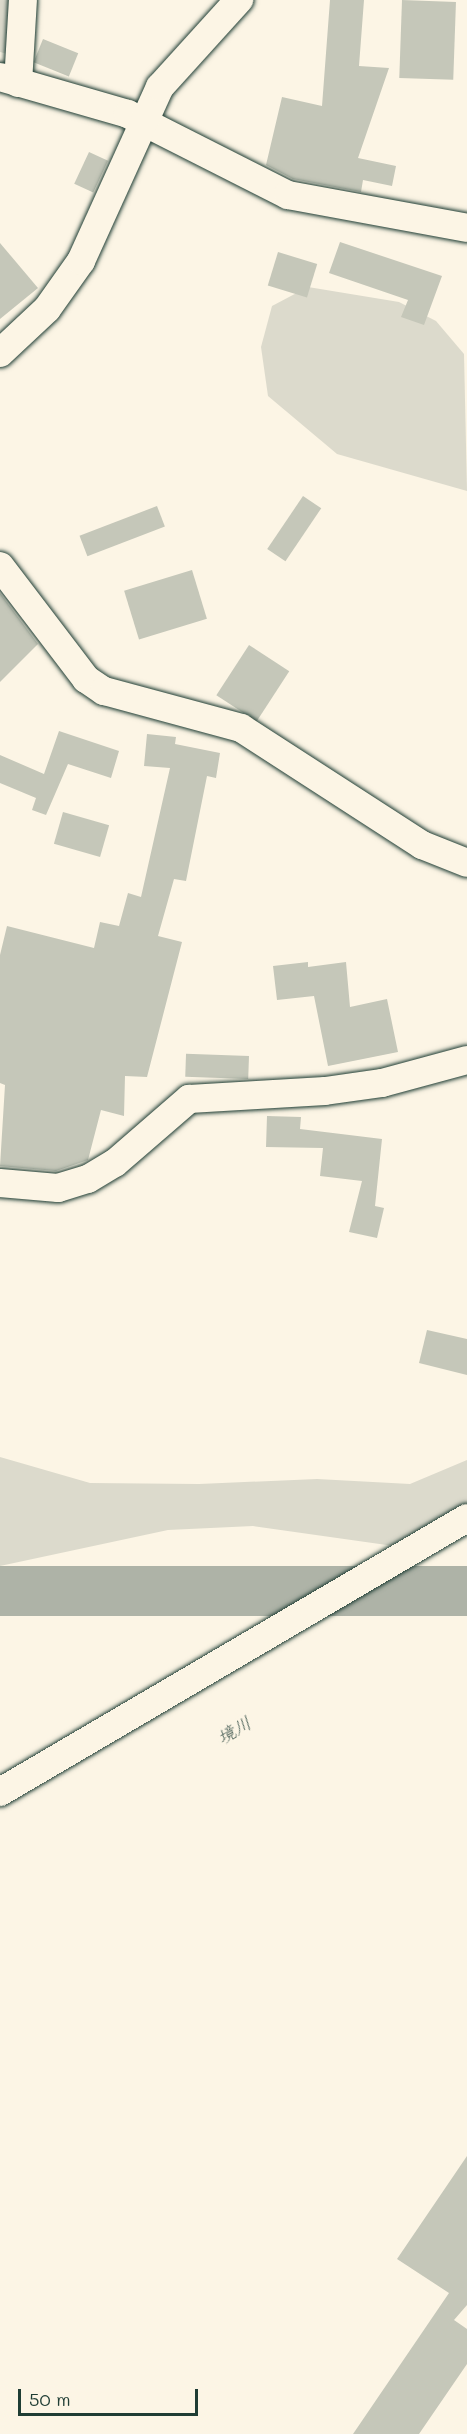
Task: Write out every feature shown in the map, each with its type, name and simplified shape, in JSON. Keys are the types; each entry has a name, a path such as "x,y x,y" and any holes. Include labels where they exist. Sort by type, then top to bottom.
{"street":[{"path":"23,0 9,80 143,121 288,195 467,228"},
{"path":"0,353 47,309 81,261 143,121 177,63 239,0"},
{"path":"0,566 86,679 104,691 241,728 422,845 467,863"},
{"path":"0,1183 58,1188 88,1179 115,1163 189,1099 325,1091 382,1083 467,1060"},
{"path":"0,1792 467,1518"}],"shaded area":[{"path":"0,0 23,0 20,57 0,52"},
{"path":"308,287 399,302 436,321 464,354 467,491 337,454 268,396 261,347 272,306"},
{"path":"0,1457 90,1483 199,1484 317,1479 410,1484 467,1460 467,1518 415,1549 253,1526 168,1530 0,1566"}],"water":[{"path":"0,1566 467,1566 467,1616 0,1616"}],"building":[{"path":"330,0 364,0 359,66 389,68 358,158 396,166 392,186 363,180 361,192 293,179 266,165 282,97 322,106"},
{"path":"402,0 456,2 453,80 399,78"},
{"path":"43,39 78,53 69,76 34,62"},
{"path":"89,152 108,161 93,193 74,184"},
{"path":"340,242 442,276 424,325 401,317 408,300 329,273"},
{"path":"0,243 38,288 0,319"},
{"path":"278,252 317,264 307,297 268,285"},
{"path":"303,496 321,508 285,561 267,549"},
{"path":"157,506 165,527 87,556 80,536"},
{"path":"192,570 207,619 139,640 124,591"},
{"path":"0,593 38,644 0,682"},
{"path":"249,645 289,671 257,721 216,695"},
{"path":"59,731 119,751 111,778 68,764 46,815 32,810 36,798 0,783 0,755 44,774"},
{"path":"147,734 176,737 175,744 220,753 216,778 207,776 186,881 174,879 158,936 182,942 147,1077 125,1076 124,1116 101,1110 88,1160 56,1171 0,1166 5,1085 0,1083 0,955 7,926 94,948 100,922 119,926 128,893 141,897 170,768 144,766"},
{"path":"63,812 109,825 100,857 54,844"},
{"path":"308,962 308,967 346,962 350,1007 387,999 398,1052 328,1066 314,996 277,1000 273,966"},
{"path":"186,1054 249,1056 248,1079 185,1077"},
{"path":"267,1116 301,1117 300,1129 382,1139 375,1206 384,1208 377,1238 349,1232 362,1181 320,1176 323,1148 266,1147"},
{"path":"427,1330 467,1339 467,1375 419,1363"},
{"path":"467,2156 467,2305 454,2320 467,2329 467,2364 419,2434 353,2434 449,2293 397,2259"}],"water label":[{"name":"境川","path":"234,1730"}]}
